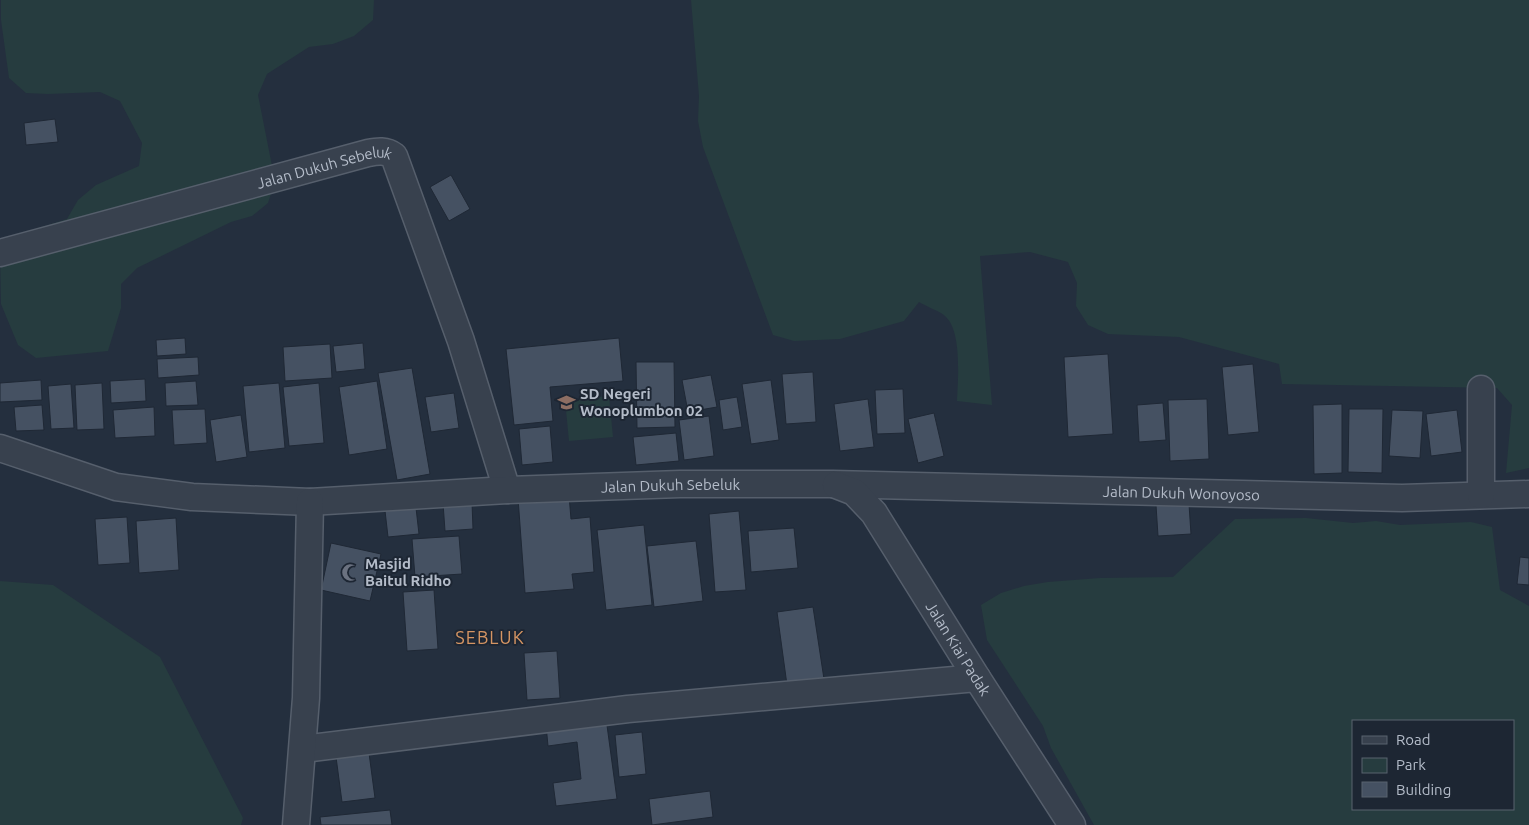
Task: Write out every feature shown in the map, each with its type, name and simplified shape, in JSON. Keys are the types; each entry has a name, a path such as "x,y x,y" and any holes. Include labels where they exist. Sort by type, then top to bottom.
{"street":[{"name":"Jalan Dukuh Sebeluk","path":"0,253 368,153 383,151 390,153 394,156 461,341 507,490"},
{"path":"1480,495 1481,389"},
{"name":"Jalan Dukuh Sebeluk","path":"0,448 116,487 192,497 310,502 507,490 680,484 833,484"},
{"name":"Jalan Dukuh Wonoyoso","path":"833,484 1402,498 1529,494"},
{"name":"Jalan Kiai Padak","path":"833,484 854,492 874,513 1072,825"},
{"path":"296,825 306,698 310,502"},
{"path":"303,749 628,709 977,678"}],"green space":[{"path":"1,0 374,0 373,20 354,36 333,44 309,47 267,74 258,95 275,181 268,203 252,216 231,222 137,268 121,284 121,308 108,351 36,358 18,345 1,304 0,249 20,234 67,219 78,200 96,185 139,166 142,143 120,101 100,92 26,93 9,78 1,20"},
{"path":"691,0 1529,0 1529,468 1506,473 1512,405 1497,388 1282,384 1279,364 1179,337 1108,334 1088,325 1076,306 1077,283 1068,262 1030,252 980,256 992,405 957,401 958,357 955,334 951,324 944,315 919,302 904,321 840,339 794,341 773,335 703,147 698,121 699,96"},
{"path":"609,396 613,437 569,441 565,400"},
{"path":"1306,518 1353,523 1376,521 1400,525 1471,522 1492,527 1500,590 1529,606 1529,825 1094,825 1051,748 1043,726 987,640 981,605 1001,593 1024,586 1048,582 1100,578 1173,577 1235,519"},
{"path":"0,581 53,585 160,657 243,818 241,825 0,825"}],"building":[{"path":"55,119 58,142 26,145 24,123"},
{"path":"451,175 470,209 449,221 430,187"},
{"path":"185,338 186,354 157,356 156,340"},
{"path":"619,338 623,381 550,387 553,421 514,425 506,349"},
{"path":"363,343 365,369 336,372 333,346"},
{"path":"330,344 332,378 285,381 283,347"},
{"path":"1108,354 1113,434 1068,437 1064,357"},
{"path":"198,357 199,375 158,378 157,359"},
{"path":"636,362 674,362 675,427 637,428"},
{"path":"1253,364 1259,432 1228,435 1222,367"},
{"path":"412,368 430,474 397,480 378,373"},
{"path":"813,372 816,422 786,424 782,374"},
{"path":"711,375 717,407 688,412 682,380"},
{"path":"145,379 146,401 111,403 110,381"},
{"path":"41,380 42,400 0,402 0,383"},
{"path":"771,380 779,440 751,444 742,384"},
{"path":"196,381 198,405 166,406 165,383"},
{"path":"377,381 387,449 349,455 339,387"},
{"path":"102,383 104,429 77,430 75,385"},
{"path":"279,383 285,448 249,452 243,386"},
{"path":"319,383 324,443 289,446 283,387"},
{"path":"71,384 74,428 51,429 48,386"},
{"path":"903,389 905,433 877,434 875,390"},
{"path":"454,393 459,428 431,432 425,397"},
{"path":"737,397 742,427 723,430 719,400"},
{"path":"868,399 874,447 840,451 834,404"},
{"path":"1207,399 1209,459 1170,461 1168,400"},
{"path":"1163,403 1166,440 1139,442 1137,405"},
{"path":"1342,404 1342,473 1314,474 1313,405"},
{"path":"42,405 44,430 16,431 14,407"},
{"path":"154,407 155,436 115,438 113,410"},
{"path":"205,409 207,443 174,445 172,410"},
{"path":"1349,409 1383,409 1382,473 1348,472"},
{"path":"1392,410 1423,411 1420,458 1389,456"},
{"path":"1457,410 1462,452 1431,456 1426,414"},
{"path":"934,413 944,456 918,463 908,419"},
{"path":"241,415 247,457 216,462 210,420"},
{"path":"709,416 714,456 684,460 679,420"},
{"path":"550,426 553,462 522,465 519,429"},
{"path":"676,433 679,461 636,465 633,437"},
{"path":"569,495 571,519 590,517 594,572 572,574 574,589 525,593 518,498"},
{"path":"415,499 419,534 388,537 384,502"},
{"path":"472,502 473,529 445,531 443,503"},
{"path":"1189,504 1191,534 1158,536 1156,505"},
{"path":"739,511 746,590 715,592 709,514"},
{"path":"127,517 130,563 98,565 95,519"},
{"path":"176,518 179,570 139,573 136,521"},
{"path":"644,525 652,605 606,610 597,530"},
{"path":"794,528 798,568 751,572 748,531"},
{"path":"459,536 462,574 415,577 412,539"},
{"path":"696,541 703,601 654,607 647,546"},
{"name":"Masjid Baitul Ridho","path":"331,543 381,554 370,601 321,590"},
{"path":"1520,557 1529,558 1529,585 1517,584"},
{"path":"434,590 438,649 407,651 403,592"},
{"path":"813,607 824,679 787,685 777,612"},
{"path":"557,651 560,698 527,700 524,653"},
{"path":"606,718 617,799 556,806 553,783 581,779 577,742 548,746 546,725"},
{"path":"642,732 646,774 619,777 615,735"},
{"path":"369,753 375,798 342,802 336,757"},
{"path":"710,791 713,817 652,825 649,799"},
{"path":"390,810 392,825 321,825 320,817"}],"place":[{"name":"SD Negeri Wonoplumbon 02","path":"566,402"},
{"name":"Masjid Baitul Ridho","path":"351,572"}],"district":[{"name":"SEBLUK","path":"490,637"}]}
